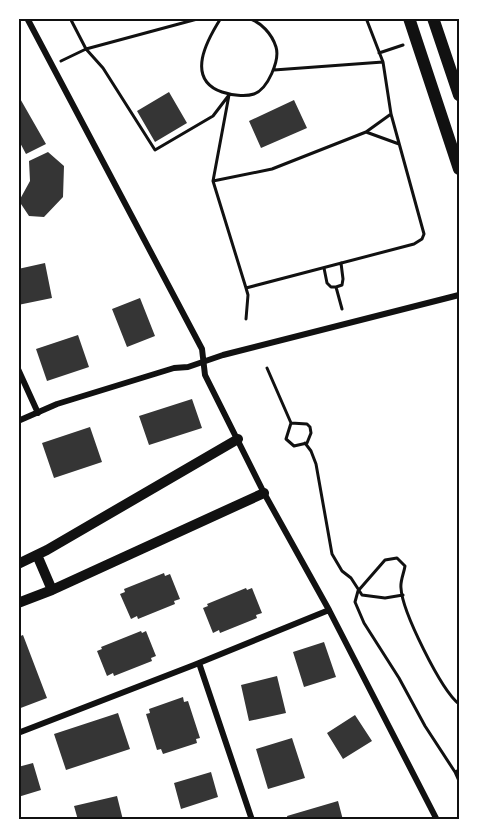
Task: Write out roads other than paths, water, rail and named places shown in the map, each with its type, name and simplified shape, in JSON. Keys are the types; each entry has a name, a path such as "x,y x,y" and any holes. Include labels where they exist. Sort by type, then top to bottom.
{"main road":[{"path":"409,18 459,169"},
{"path":"433,18 459,95"}],"street":[{"path":"27,18 201,349 206,375 264,493 329,610 437,820"},
{"path":"18,421 57,404 174,368 459,295"},
{"path":"18,369 38,413"},
{"path":"18,564 238,439"},
{"path":"18,603 52,590 264,493"},
{"path":"37,555 52,590"},
{"path":"18,733 329,610"},
{"path":"199,663 250,820"}]}
